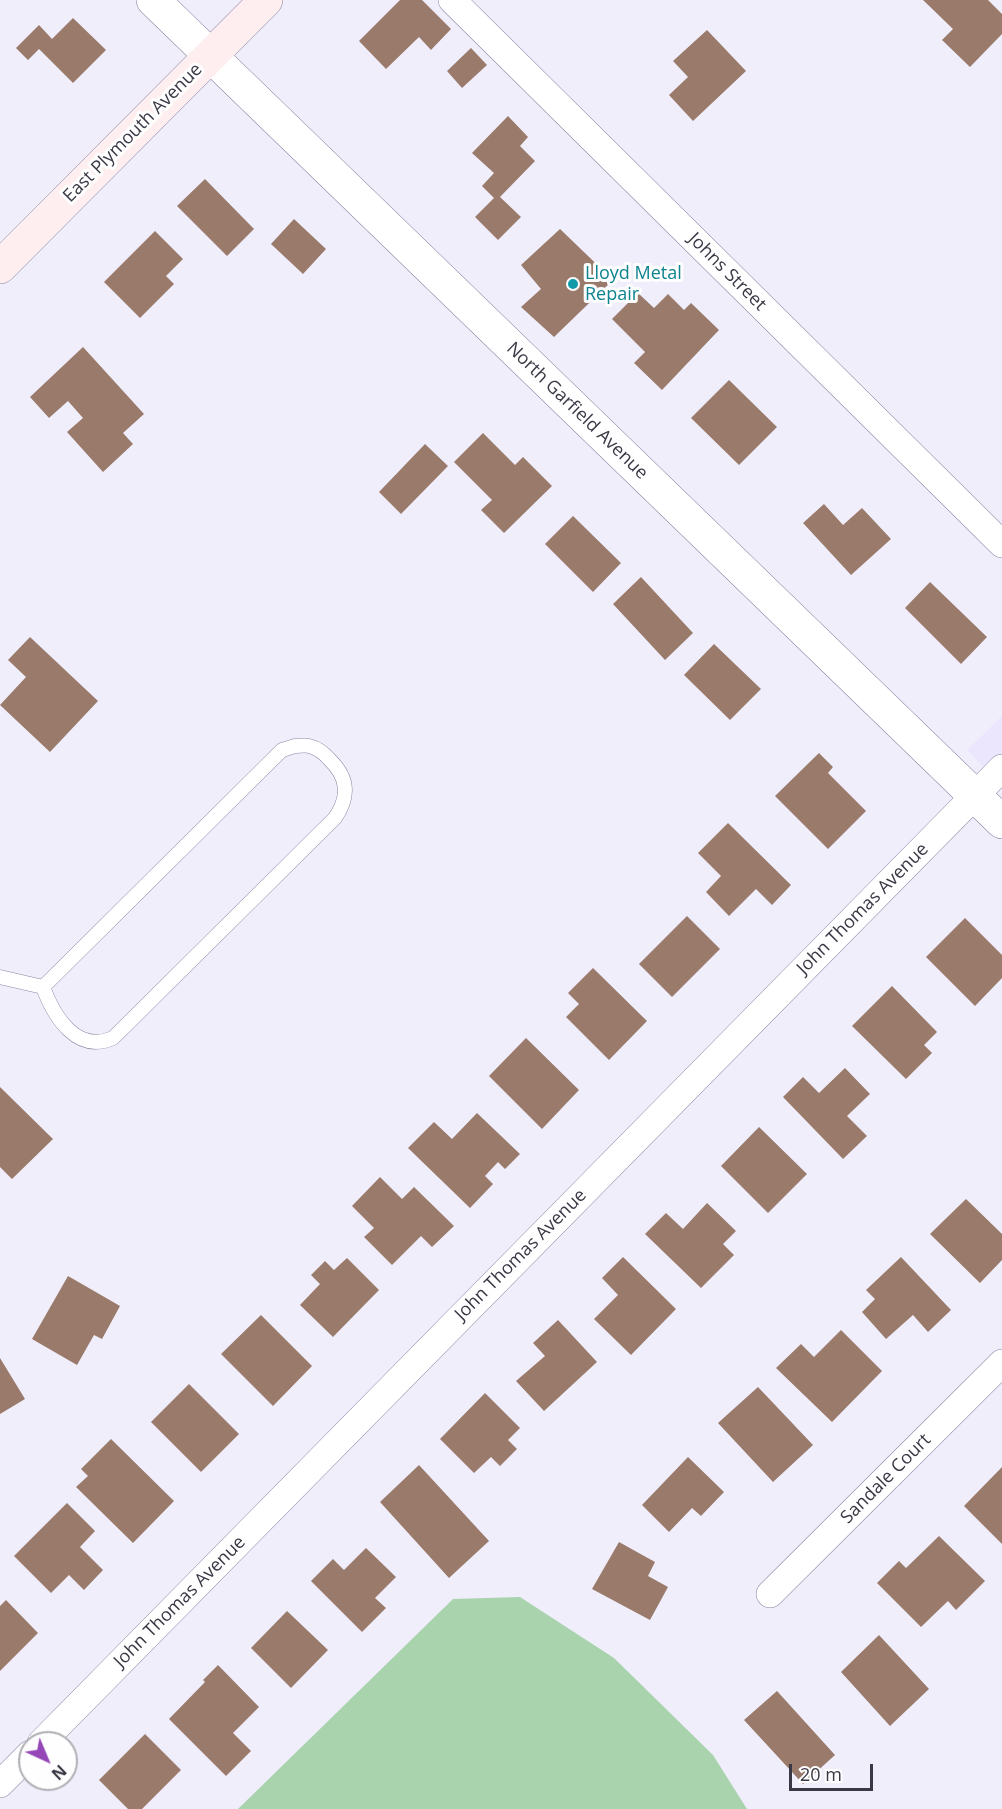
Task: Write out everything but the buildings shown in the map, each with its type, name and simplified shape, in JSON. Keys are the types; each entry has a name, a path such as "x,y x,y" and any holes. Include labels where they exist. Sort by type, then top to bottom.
{"main road":[{"name":"East Plymouth Avenue","path":"0,267 266,0"}],"street":[{"name":"North Garfield Avenue","path":"153,0 1002,822"},
{"name":"Johns Street","path":"452,0 1002,544"},
{"name":"John Thomas Avenue","path":"53,1731 1002,768"},
{"name":"Sandale Court","path":"770,1594 1002,1363"},
{"path":"0,1785 18,1766"}],"lane":[{"path":"295,746 309,746 323,753 336,766 344,778 346,789 343,807 336,819 113,1038 103,1043 81,1040 56,1014 43,987 282,750 295,746"},
{"path":"0,977 43,987"}],"shaded area":[{"path":"1002,716 1002,786 967,750"}],"green space":[{"path":"520,1597 614,1658 713,1755 747,1809 238,1809 453,1599"}],"place":[{"name":"Lloyd Metal Repair","path":"573,284"}]}
